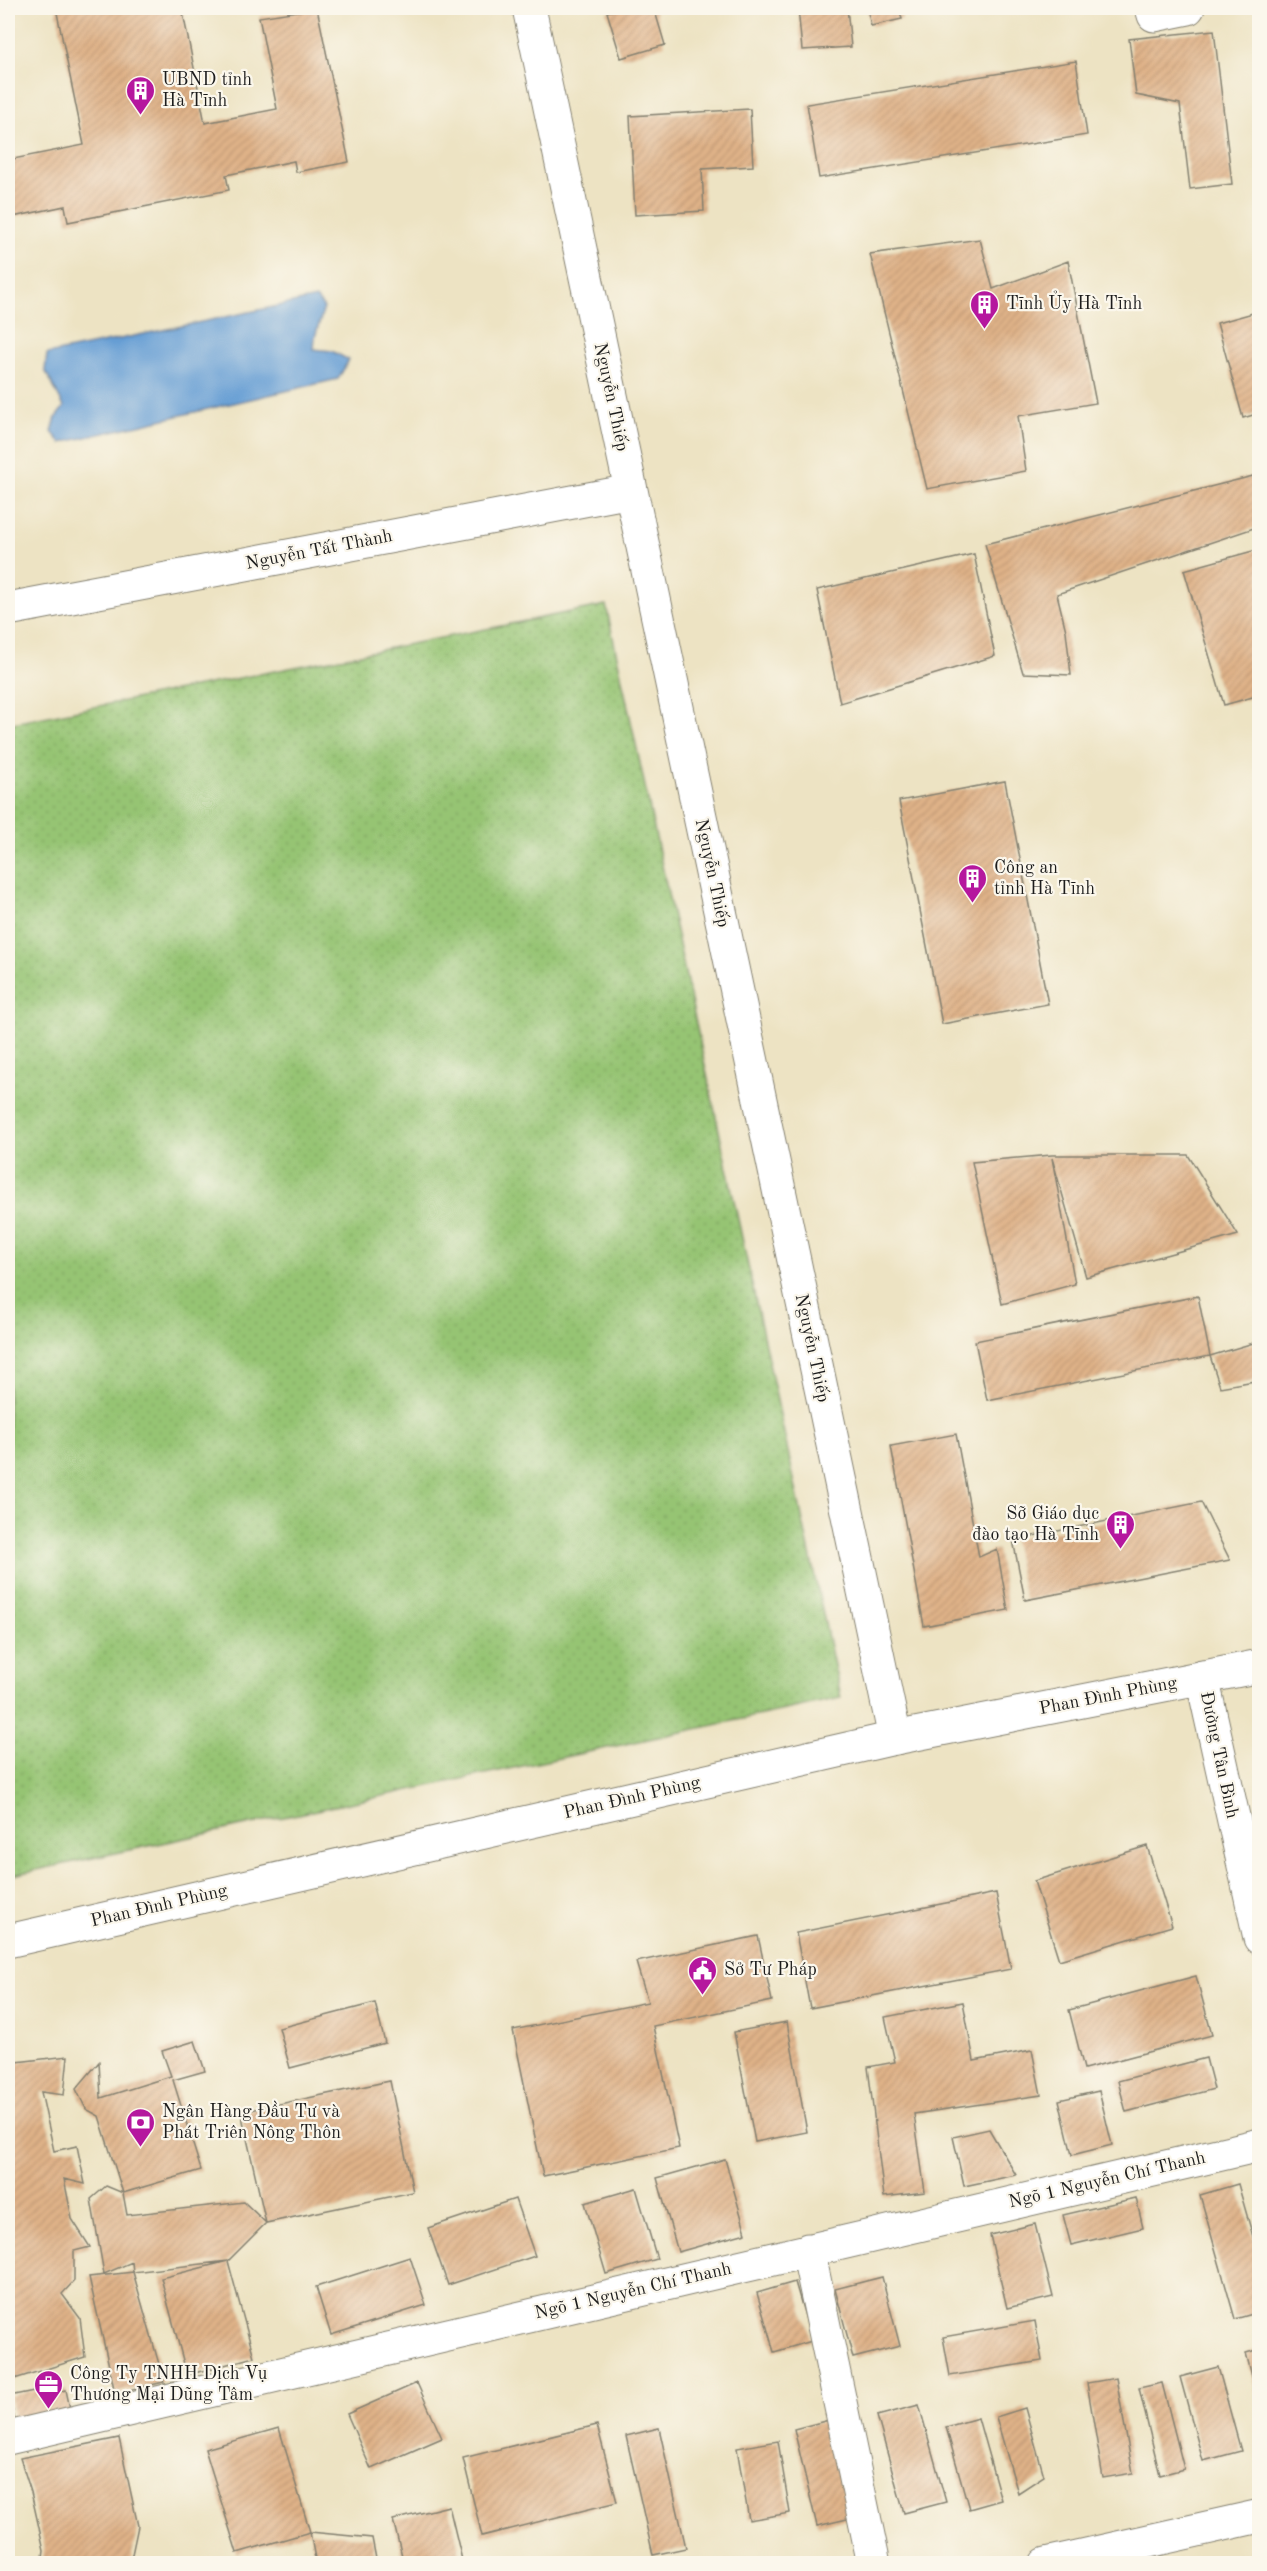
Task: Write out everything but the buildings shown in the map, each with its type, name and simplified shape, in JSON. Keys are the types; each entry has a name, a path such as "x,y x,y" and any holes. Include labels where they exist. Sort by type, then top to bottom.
{"street":[{"name":"Nguyễn Thiếp","path":"529,8 894,1738"},
{"path":"1152,8 1154,15 1188,8"},
{"name":"Nguyễn Tất Thành","path":"8,609 631,491"},
{"name":"Phan Đình Phùng","path":"8,1941 894,1738 1260,1666"},
{"name":"Đường Tân Bình","path":"1202,1677 1260,1938"},
{"name":"Ngõ 1 Nguyễn Chí Thanh","path":"8,2438 1260,2145"},
{"path":"808,2250 874,2564"},
{"path":"1046,2564 1260,2516"}],"green space":[{"path":"606,605 841,1698 8,1876 8,724"}],"water":[{"path":"316,298 324,308 315,337 314,349 332,351 349,360 338,379 61,443 52,432 56,417 64,407 45,370 47,354"}],"place":[{"name":"UBND tỉnh Hà Tĩnh","path":"141,116"},
{"name":"Tĩnh Ủy Hà Tĩnh","path":"985,330"},
{"name":"Công an tỉnh Hà Tĩnh","path":"973,904"},
{"name":"Sỡ Giáo dục đào tạo Hà Tĩnh","path":"1120,1550"},
{"name":"Sở Tư Pháp","path":"703,1996"},
{"name":"Ngân Hàng Đầu Tư và Phát Triên Nông Thôn","path":"141,2148"},
{"name":"Công Ty TNHH Dịch Vụ Thương Mại Dũng Tâm","path":"49,2410"}]}
